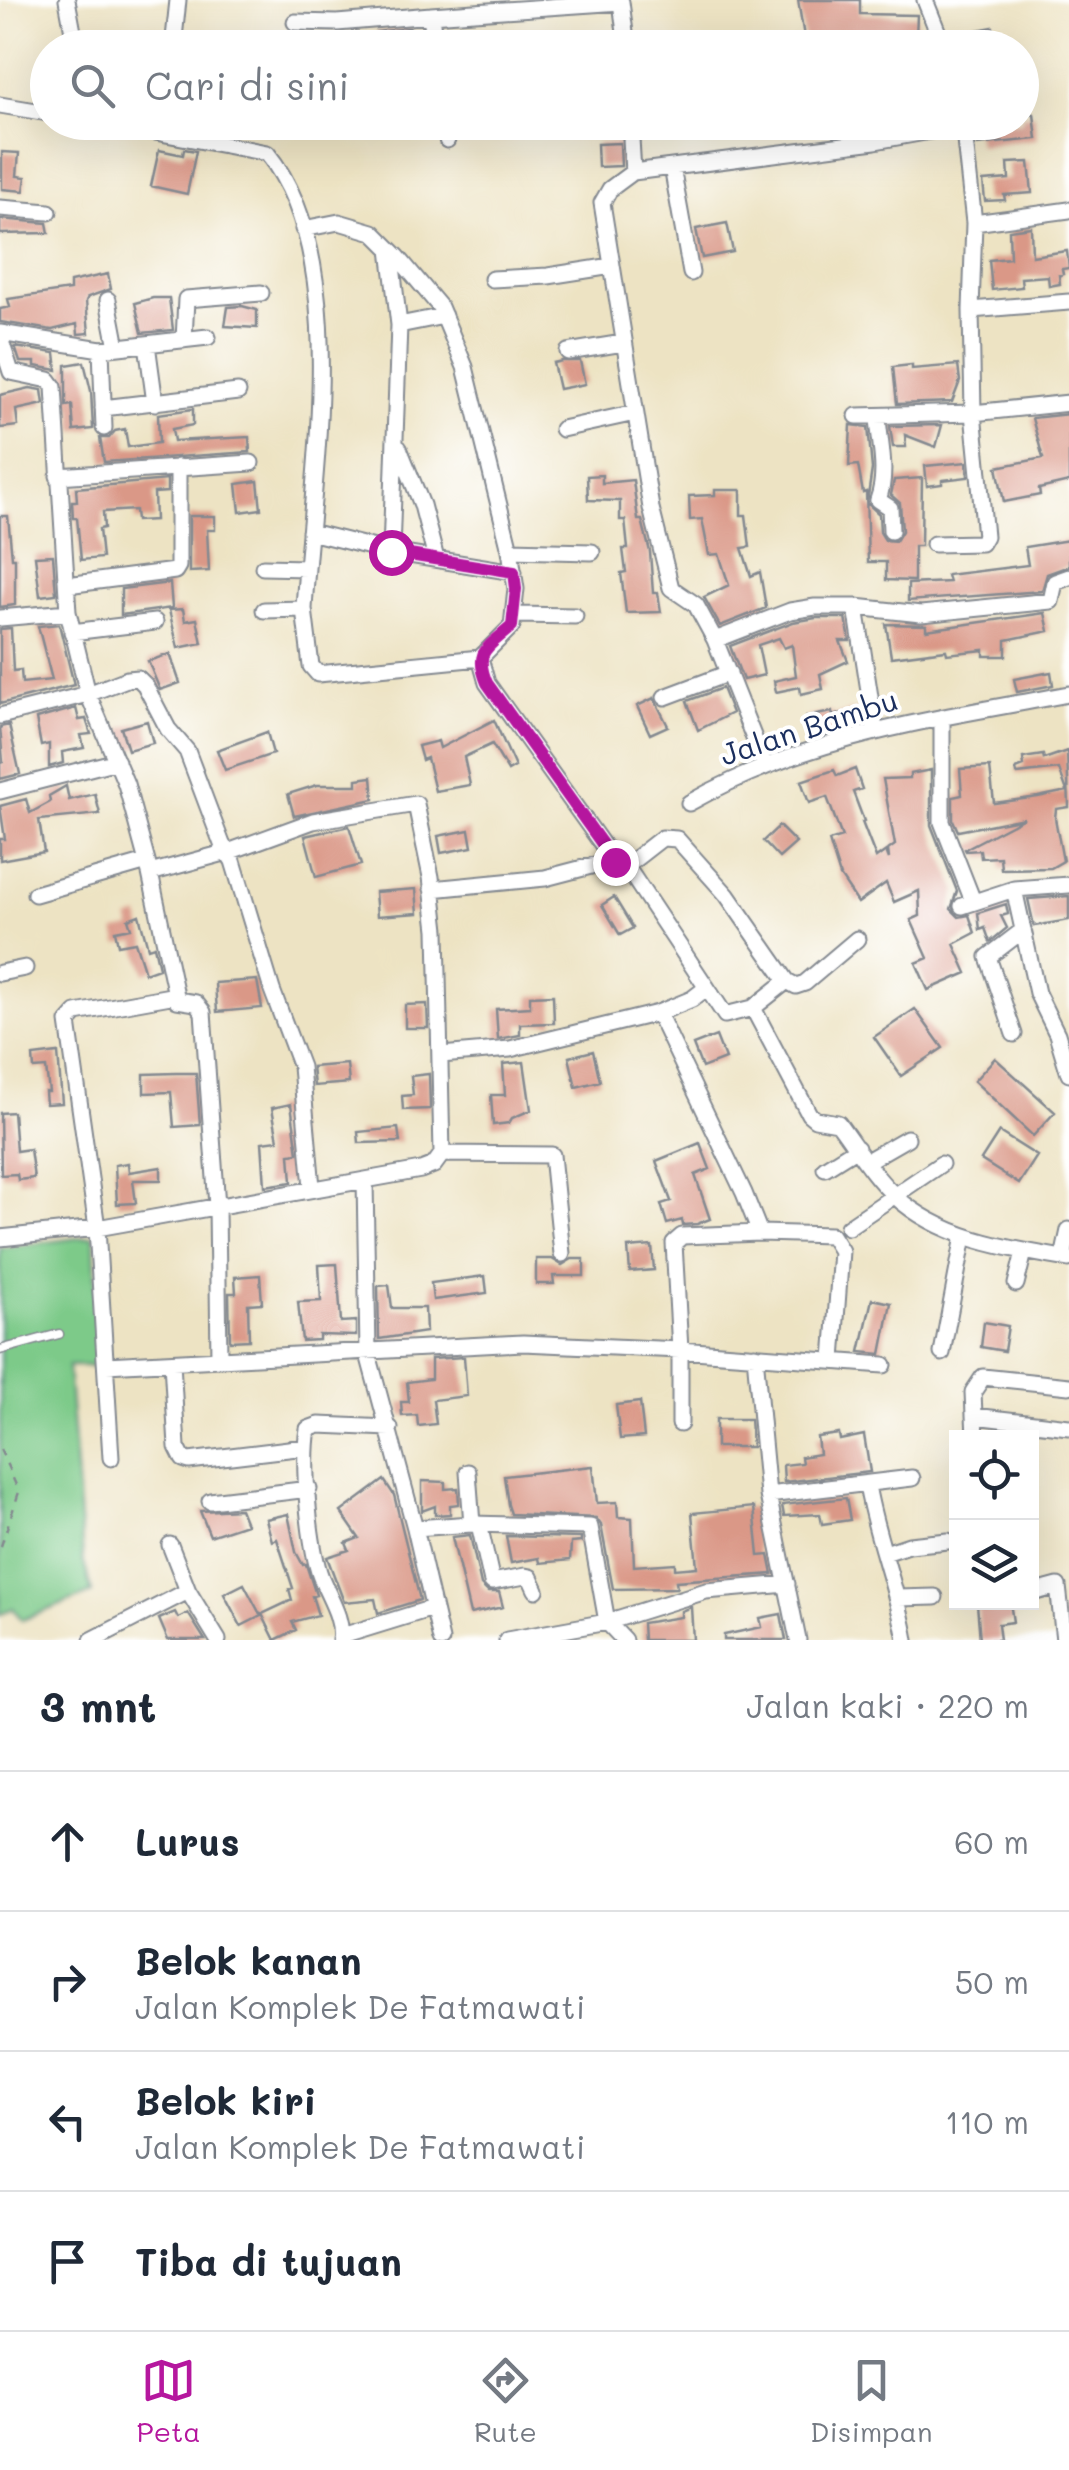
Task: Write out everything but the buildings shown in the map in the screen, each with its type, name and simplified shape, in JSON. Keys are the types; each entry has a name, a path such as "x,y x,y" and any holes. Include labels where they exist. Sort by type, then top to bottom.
{"street":[{"path":"67,0 73,30"},
{"path":"174,30 178,0"},
{"path":"925,0 937,30"},
{"path":"295,22 337,23 622,1 625,30"},
{"path":"431,15 433,30"},
{"path":"0,104 30,109"},
{"path":"198,140 267,153 297,204 303,228 318,288 320,332 304,609 311,666 318,674 480,658 512,626 516,615 514,572 466,367 430,294 373,232 338,222 303,228"},
{"path":"631,140 633,172"},
{"path":"765,766 715,640 696,606 671,588 651,508 602,202 610,189 633,172 880,140"},
{"path":"934,544 984,540 973,413 974,223 966,140"},
{"path":"672,166 691,272"},
{"path":"0,208 49,212"},
{"path":"974,223 1069,210"},
{"path":"390,249 399,325 391,552"},
{"path":"492,279 548,276 612,266"},
{"path":"184,340 186,299 261,294"},
{"path":"104,428 108,300"},
{"path":"971,310 1069,302"},
{"path":"399,325 444,316"},
{"path":"208,337 109,348 0,335 10,372 49,380 54,387 72,632 88,694 117,761 149,868 176,996 181,1003 196,1003 203,1012 217,1206 219,1359"},
{"path":"146,344 155,403"},
{"path":"568,352 623,344"},
{"path":"103,408 238,392"},
{"path":"857,416 973,413 1069,404"},
{"path":"562,430 636,413"},
{"path":"878,418 884,457 878,500 890,508 892,531"},
{"path":"396,440 422,505 436,559"},
{"path":"58,476 251,463"},
{"path":"67,585 175,572 178,467"},
{"path":"310,532 391,552 514,572"},
{"path":"510,550 592,552"},
{"path":"263,567 306,568"},
{"path":"715,640 790,611 856,607 921,614 1051,601 1055,582 1069,578"},
{"path":"856,607 874,730"},
{"path":"264,610 304,609"},
{"path":"0,618 68,612"},
{"path":"516,615 575,616"},
{"path":"72,632 155,622"},
{"path":"480,658 487,683 620,863 726,1016 753,1008 787,981"},
{"path":"665,697 729,673"},
{"path":"0,716 88,694 127,679 138,678 145,685 157,712 187,751 228,852 272,990 298,1052 312,1187"},
{"name":"Jalan Bambu","path":"688,804 765,766 874,730 1069,694"},
{"path":"942,718 942,822 968,903 1014,888 1069,884"},
{"path":"0,791 117,761"},
{"path":"0,1238 97,1228 420,1170 434,1165 442,1154 432,889 416,804 313,821 228,852 35,894"},
{"path":"432,889 545,878 620,863 662,838 677,839 727,894 787,981 796,986 805,983 857,939"},
{"path":"1014,888 1036,993 1063,1034 1069,1074"},
{"path":"1014,1034 988,957 1022,931"},
{"path":"0,973 25,968"},
{"path":"441,1055 510,1049 658,1013 705,989"},
{"path":"111,1458 97,1228 68,1022 76,1014 176,996"},
{"path":"753,1008 810,1114 838,1123 893,1194 913,1210 964,1236 1066,1258 1069,1230"},
{"path":"658,1013 760,1233"},
{"path":"825,1168 907,1138"},
{"path":"442,1154 552,1156 562,1254"},
{"path":"848,1227 941,1164"},
{"path":"365,1180 368,1354 416,1528 440,1640"},
{"path":"680,1424 673,1250 676,1239 707,1233 831,1235 841,1251 833,1360"},
{"path":"942,1353 964,1236"},
{"path":"1016,1284 1024,1252"},
{"path":"106,1366 523,1343 884,1365"},
{"path":"755,1355 768,1495 798,1640"},
{"path":"172,1362 176,1447 183,1459 306,1447"},
{"path":"975,1430 973,1392 983,1377 1069,1386"},
{"path":"974,1416 1025,1429 1069,1427"},
{"path":"390,1428 308,1429 306,1447 316,1558 340,1622 341,1638 433,1608"},
{"path":"468,1472 491,1581 530,1577 536,1590"},
{"path":"768,1495 912,1478"},
{"path":"867,1485 874,1526 898,1598 906,1640"},
{"path":"210,1501 309,1489"},
{"path":"416,1528 476,1524 590,1527 606,1622 624,1640"},
{"path":"885,1553 948,1540"},
{"path":"170,1545 188,1591 218,1640"},
{"path":"507,1640 606,1622 706,1591 787,1584"},
{"path":"1039,1591 1064,1586 1066,1639"},
{"path":"92,1640 188,1591"},
{"path":"898,1598 935,1596"}],"lane":[{"path":"0,1350 59,1334"}],"path":[{"path":"0,1450 19,1492 0,1549"}],"green space":[{"path":"94,1236 99,1366 68,1366 83,1559 92,1593 22,1620 13,1608 0,1615 0,1248"}],"route":[{"path":"391,552 514,572 516,615 512,626 486,649 480,667 487,683 615,862"}]}
